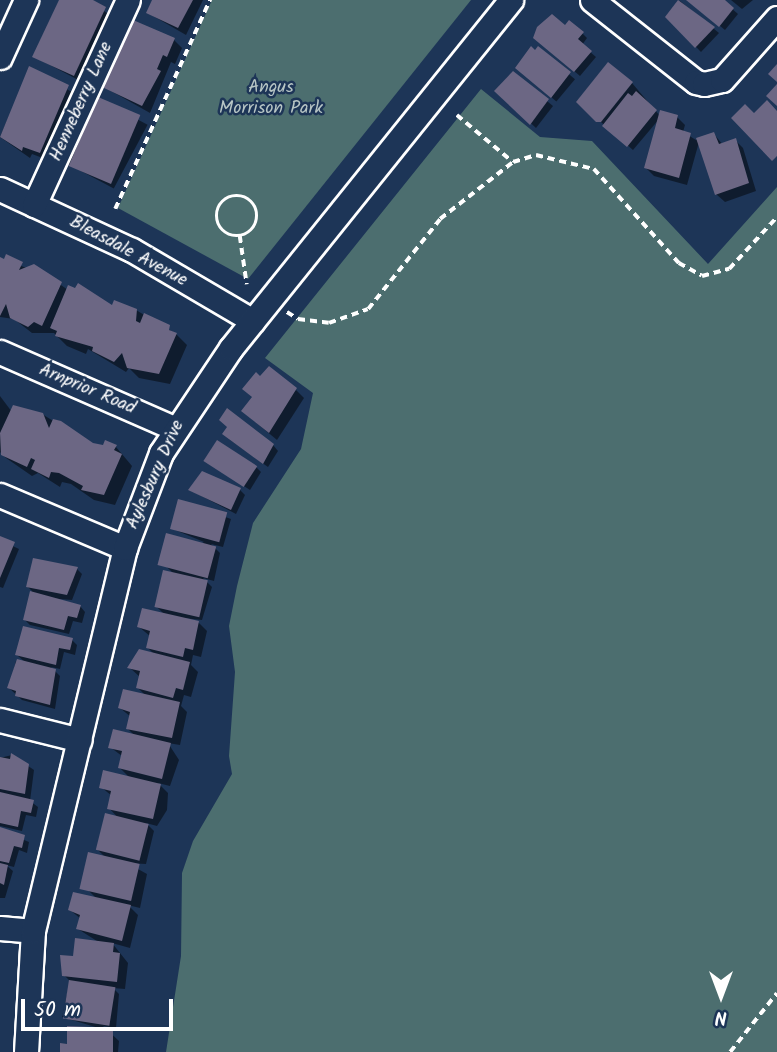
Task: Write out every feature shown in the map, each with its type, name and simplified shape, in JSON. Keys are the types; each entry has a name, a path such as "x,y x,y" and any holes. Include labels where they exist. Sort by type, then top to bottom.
{"street":[{"path":"0,57 26,0"},
{"name":"Henneberry Lane","path":"34,205 128,0"},
{"name":"Aylesbury Drive","path":"26,1052 33,932 132,521 174,428 253,321 511,0"},
{"path":"592,0 696,82 704,84 722,80 777,18"},
{"name":"Bleasdale Avenue","path":"0,189 132,250 253,321"},
{"name":"Arnprior Road","path":"0,352 174,428"},
{"path":"0,495 125,548"},
{"path":"0,720 80,740"},
{"path":"0,928 33,932"}],"path":[{"path":"115,209 210,0"},
{"path":"457,115 513,162"},
{"path":"287,312 298,319 329,323 368,309 440,219 513,162 536,155 594,169 679,263 702,276 729,269 777,217"},
{"path":"238,195 250,200 258,217 252,230 240,236 222,229 217,217 225,199 238,195"},
{"path":"240,236 247,285"},
{"path":"730,1052 777,993"}],"green space":[{"name":"Angus Morrison Park","path":"212,0 471,0 248,279 118,208"},
{"path":"481,89 540,137 592,141 708,264 777,187 777,1052 166,1052 181,956 182,873 193,841 232,774 229,756 235,672 229,626 237,586 253,523 301,449 313,393 265,358"}],"building":[{"path":"59,0 93,0 106,7 74,76 32,57"},
{"path":"152,0 193,0 178,28 146,13"},
{"path":"678,0 715,27 695,48 665,17"},
{"path":"686,0 725,0 734,8 719,27"},
{"path":"552,14 565,25 569,20 584,32 578,39 592,51 574,72 533,38 537,27"},
{"path":"133,20 175,38 167,57 163,55 157,69 161,71 142,106 102,87"},
{"path":"531,46 535,50 538,46 571,72 551,98 515,68"},
{"path":"608,62 633,82 601,122 596,122 576,102"},
{"path":"777,64 777,82 768,74"},
{"path":"29,66 69,85 40,153 23,147 22,151 0,137"},
{"path":"513,71 549,99 530,125 494,91"},
{"path":"777,84 777,106 766,96"},
{"path":"636,91 657,110 627,147 602,126 628,93 632,96"},
{"path":"98,97 140,115 111,184 69,166"},
{"path":"767,100 777,111 777,156 772,161 731,118 745,104 754,113"},
{"path":"660,110 678,115 675,128 691,133 679,178 644,168"},
{"path":"714,132 719,144 736,138 749,183 715,195 696,138"},
{"path":"6,254 23,262 19,270 34,264 62,282 42,326 34,322 28,327 10,318 6,304 0,316 0,257 4,259"},
{"path":"78,283 112,305 114,300 137,309 136,321 140,323 144,313 170,325 169,330 177,333 159,374 127,368 122,353 114,362 92,351 93,347 55,336 57,331 50,328 68,285 75,288"},
{"path":"269,366 297,388 269,433 241,411 252,397 242,389 256,372 260,376"},
{"path":"13,405 43,413 49,428 53,419 61,421 93,443 103,445 105,440 117,445 114,450 122,454 104,495 81,490 83,486 59,473 51,472 49,478 31,469 35,460 31,458 27,467 1,455 0,433"},
{"path":"227,408 274,444 263,464 222,434 227,427 219,420"},
{"path":"217,440 257,466 244,487 203,461"},
{"path":"202,471 241,488 231,510 188,490"},
{"path":"178,499 227,512 219,542 170,529"},
{"path":"166,533 216,546 208,578 157,565"},
{"path":"0,536 15,542 0,578"},
{"path":"33,558 78,567 67,595 26,587"},
{"path":"163,570 208,580 199,617 154,607"},
{"path":"30,591 81,605 77,618 68,616 64,630 23,620"},
{"path":"142,608 199,621 193,650 185,648 183,657 146,648 150,631 137,627"},
{"path":"23,626 73,638 70,650 59,648 56,665 15,655"},
{"path":"139,649 190,662 183,690 176,688 173,698 136,688 140,671 127,668"},
{"path":"17,659 56,669 50,705 15,696 16,691 7,688"},
{"path":"123,689 180,702 172,738 126,729 130,712 118,708"},
{"path":"113,729 171,743 162,779 118,768 122,751 108,748"},
{"path":"11,753 29,764 25,794 0,789 0,757 10,759"},
{"path":"103,770 161,784 153,819 107,809 111,791 99,788"},
{"path":"0,792 34,800 31,813 21,811 18,827 0,823"},
{"path":"105,813 149,824 139,861 96,850"},
{"path":"0,827 25,835 22,848 14,846 9,863 0,861"},
{"path":"88,852 140,864 131,901 79,889"},
{"path":"0,863 8,865 4,885 0,883"},
{"path":"73,892 131,905 122,941 76,929 80,915 68,910"},
{"path":"75,938 114,943 113,952 120,953 117,982 62,976 60,955 73,956"},
{"path":"69,980 115,987 109,1026 63,1019"},
{"path":"67,1026 113,1028 113,1052 60,1052 60,1043 67,1044"}]}
